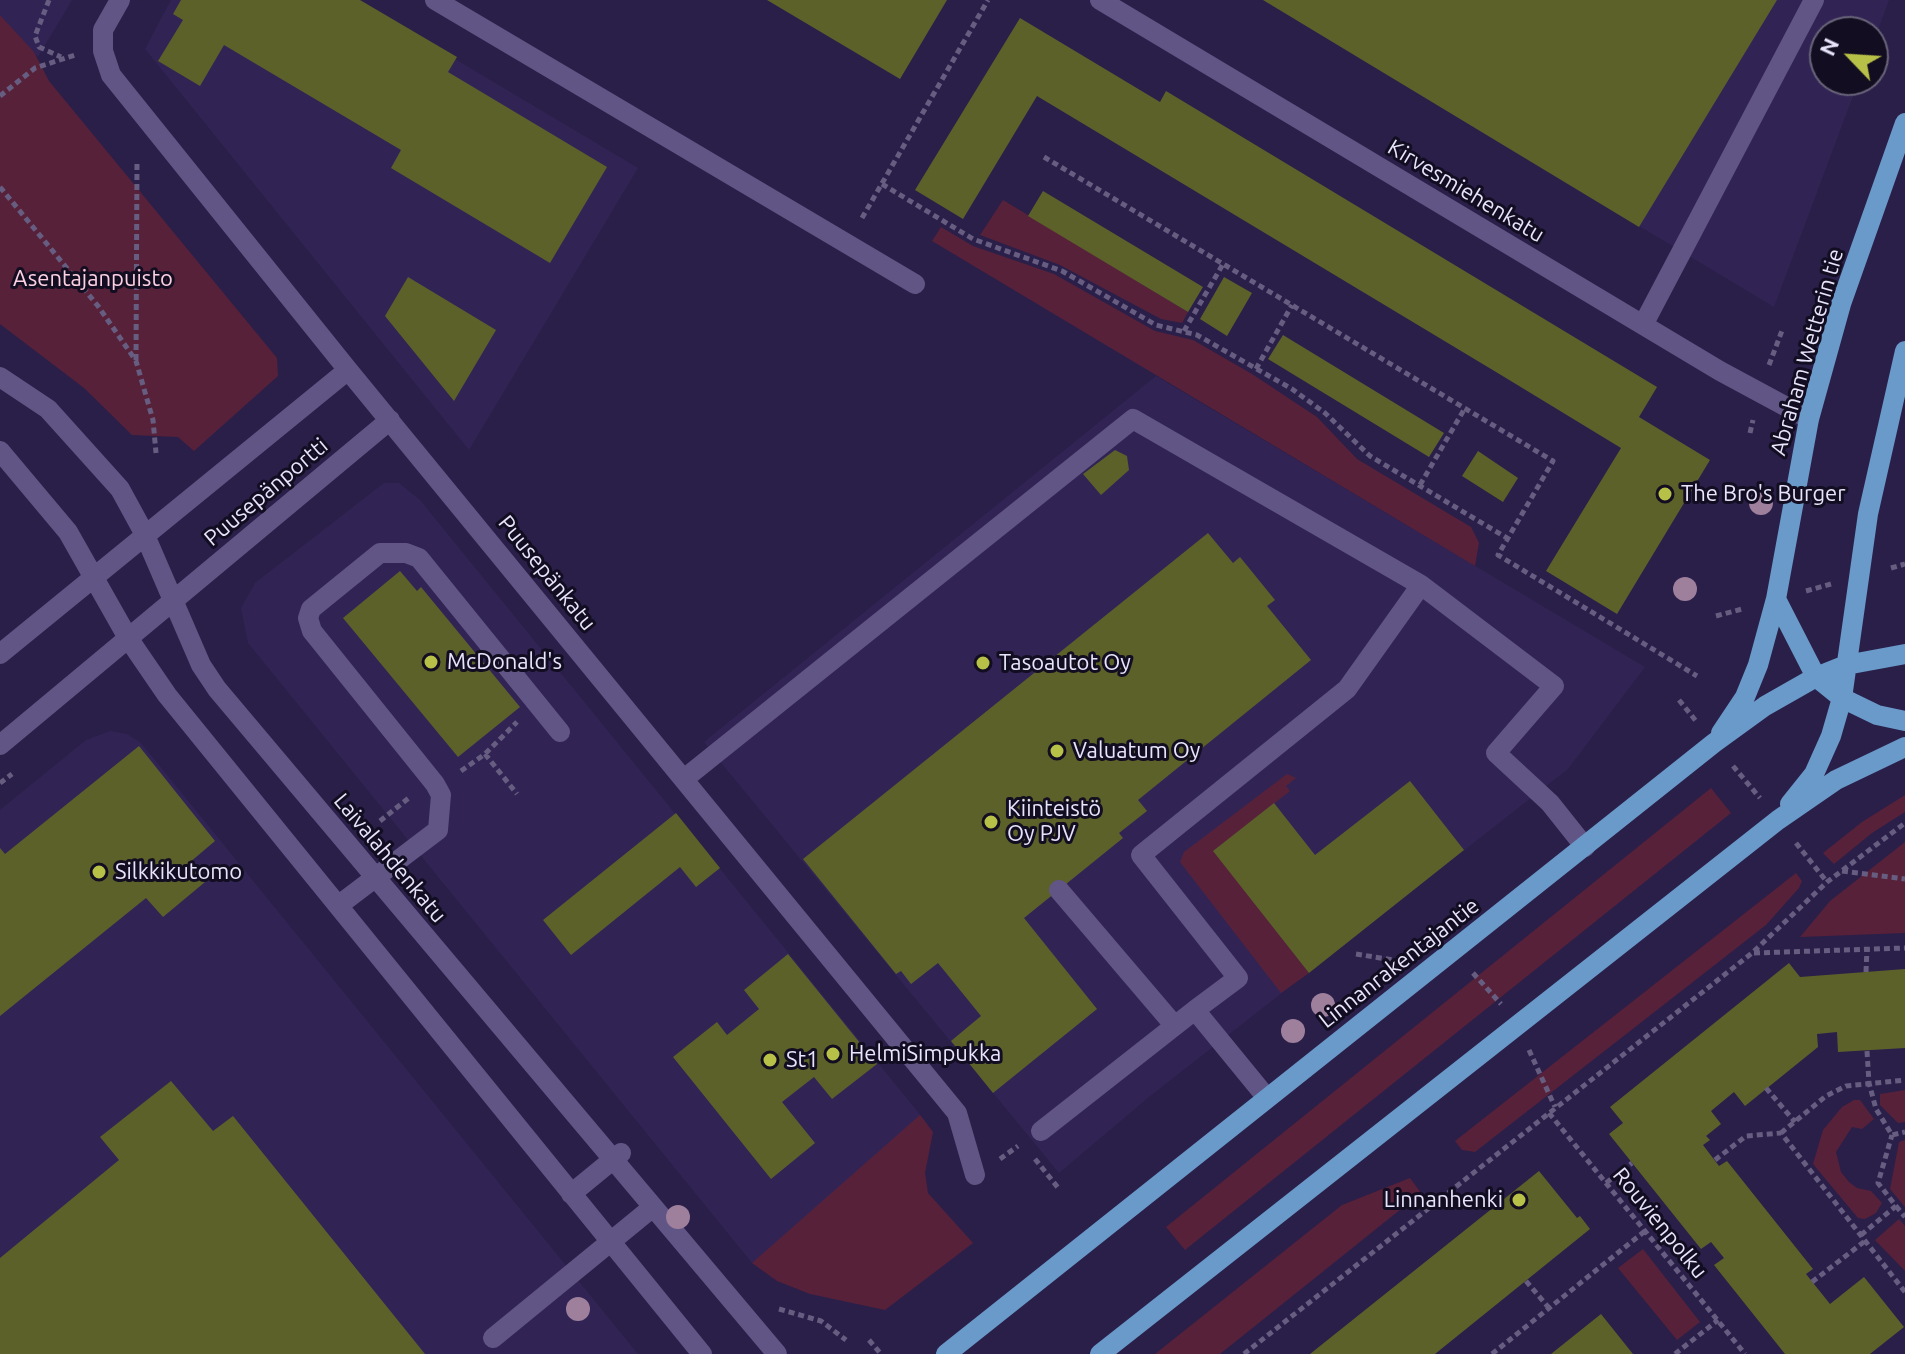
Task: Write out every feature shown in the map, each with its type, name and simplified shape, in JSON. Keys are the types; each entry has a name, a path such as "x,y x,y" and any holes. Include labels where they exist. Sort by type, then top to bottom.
{"main road":[{"name":"Abraham Wetterin tie","path":"1714,743 1745,697 1758,665 1776,599 1809,419 1841,304 1905,123"},
{"path":"1778,820 1814,774 1831,736 1842,698 1866,527 1905,351"},
{"path":"1776,599 1816,677 1842,698 1877,715 1905,721"},
{"name":"Linnanrakentajantie","path":"946,1354 1714,743 1765,706 1816,677 1846,665 1905,654"},
{"path":"1100,1354 1778,820 1836,780 1905,747"}],"street":[{"name":"Puusepänkatu","path":"120,0 103,30 103,51 111,75 348,370 957,1113 975,1175"},
{"path":"435,0 915,284"},
{"name":"Kirvesmiehenkatu","path":"1100,0 1643,325 1809,419"},
{"path":"1643,325 1814,0"},
{"name":"Puusepänportti","path":"0,654 144,533 348,370"},
{"name":"Laivalahdenkatu","path":"0,377 48,409 120,489 144,533 201,665 217,689 618,1155 653,1207 777,1354"},
{"path":"684,779 1133,419 1421,585 1554,686 1496,753 1550,803 1585,847"},
{"name":"Puusepänportti","path":"0,745 390,420"},
{"path":"0,451 68,532 128,638 167,695 702,1354"},
{"path":"339,905 438,830 441,795 435,784 312,631 308,618 311,609 380,553 406,553 419,558 560,732"},
{"path":"1041,1131 1238,978 1141,855 1347,689 1421,585"},
{"path":"1059,890 1174,1025"},
{"path":"1195,1010 1267,1098"},
{"path":"571,1194 618,1155"},
{"path":"493,1338 653,1207"}],"path":[{"path":"0,96 35,68 62,57 39,47 35,36 49,0"},
{"path":"847,243 988,0"},
{"path":"1044,157 1553,461 1498,555 1697,676"},
{"path":"137,160 136,361 153,420 156,453"},
{"path":"882,184 973,239 1062,271 1156,325 1184,331 1256,369 1308,400 1370,456 1507,538"},
{"path":"0,187 98,306 136,361"},
{"path":"1184,331 1223,264"},
{"path":"1256,369 1292,305"},
{"path":"1420,485 1465,408"},
{"path":"380,821 417,791 435,784 485,754 526,714 533,698"},
{"path":"1679,700 1827,882"},
{"path":"485,754 517,794"},
{"path":"1244,1354 1752,953 1827,882 1905,823"},
{"path":"1841,871 1905,879"},
{"path":"1866,972 1867,948"},
{"path":"1752,953 1905,948"},
{"path":"1356,954 1476,974 1491,989 1516,1027 1545,1080 1555,1107"},
{"path":"1867,1051 1869,1083 1876,1109 1892,1135 1878,1183 1905,1217"},
{"path":"1715,1160 1746,1136 1781,1133 1836,1091 1869,1083 1905,1080"},
{"path":"1766,1088 1795,1122"},
{"name":"Rouvienpolku","path":"1549,1113 1745,1354"},
{"path":"1892,1135 1905,1132"},
{"path":"1781,1133 1905,1292"},
{"path":"975,1175 1021,1142 1059,1189"},
{"path":"1606,1183 1632,1163"},
{"path":"1812,1282 1896,1206"},
{"path":"1492,1354 1645,1231"},
{"path":"1526,1281 1549,1308"},
{"path":"1675,1354 1718,1320"},
{"path":"869,1340 881,1354"},
{"path":"1506,1343 1509,1354"}],"shaded area":[{"path":"0,0 72,0 38,57 0,15"},
{"path":"171,0 356,0 638,168 469,450 145,49"},
{"path":"1263,0 1889,0 1883,16 1809,16 1809,96 1853,96 1774,307"},
{"path":"1156,376 1645,667 1568,769 1149,1097 1059,1173 704,742"},
{"path":"384,483 399,483 420,500 926,1122 752,1263 248,643 241,608 255,583"},
{"path":"110,731 127,734 141,743 638,1354 0,1354 0,810 86,740"}],"green space":[{"name":"Asentajanpuisto","path":"0,15 34,52 49,81 277,358 278,376 194,451 178,437 132,435 84,388 0,324"},
{"path":"1003,200 1188,312 1182,323 1161,319 1060,265 980,235"},
{"path":"941,227 973,246 1054,274 1155,331 1193,340 1252,374 1317,417 1357,459 1471,527 1479,543 1475,566 932,241"},
{"path":"1287,774 1296,778 1286,786 1290,791 1214,851 1309,973 1281,993 1180,862 1184,852"},
{"path":"1711,788 1731,813 1185,1250 1166,1227"},
{"path":"1905,795 1905,812 1872,833 1834,864 1823,853 1862,822"},
{"path":"1905,842 1905,933 1800,937 1830,901"},
{"path":"1796,873 1802,881 1799,888 1766,925 1475,1152 1462,1150 1455,1141"},
{"path":"1905,1090 1905,1122 1898,1123 1880,1105 1880,1094"},
{"path":"1860,1100 1874,1119 1862,1129 1852,1127 1836,1152 1841,1172 1849,1182 1857,1188 1871,1191 1882,1203 1876,1213 1865,1219 1858,1218 1813,1164 1823,1130 1842,1107"},
{"path":"920,1115 933,1132 925,1173 928,1193 973,1243 885,1310 810,1294 777,1281 752,1263"},
{"path":"1905,1140 1905,1207 1890,1189 1899,1142"},
{"path":"1410,1178 1421,1193 1220,1354 1155,1354 1342,1205"},
{"path":"1899,1219 1905,1226 1905,1271 1875,1240"},
{"path":"1643,1249 1700,1322 1677,1340 1618,1268"}],"building":[{"path":"181,0 360,0 457,57 448,72 607,167 550,263 391,168 401,150 224,45 200,86 158,61 183,20 173,14"},
{"path":"767,0 947,0 900,79"},
{"path":"1263,0 1777,0 1639,227"},
{"path":"1020,18 1160,102 1166,91 1657,387 1639,417 1710,460 1617,614 1546,571 1621,448 1501,375 1037,96 963,219 915,190"},
{"path":"1043,191 1203,287 1188,312 1028,216"},
{"path":"408,277 496,330 454,401 385,316"},
{"path":"1224,277 1252,293 1227,336 1200,319"},
{"path":"1283,335 1444,433 1429,457 1268,359"},
{"path":"1115,450 1127,456 1129,470 1101,495 1083,474"},
{"path":"1478,451 1518,478 1503,502 1462,476"},
{"name":"Kiinteistö Oy PJV","path":"1208,533 1233,563 1240,557 1275,600 1267,606 1311,660 1138,800 1147,811 1119,833 1123,838 1024,918 1097,1009 993,1093 951,1041 981,1016 938,963 911,984 901,971 896,974 803,859"},
{"name":"McDonald's","path":"400,571 417,591 421,587 520,707 458,757 343,618"},
{"name":"Silkkikutomo","path":"139,746 215,841 189,863 205,882 163,917 146,898 0,1016 0,848 5,854"},
{"path":"1410,781 1464,850 1309,973 1213,851 1274,803 1315,855"},
{"path":"676,813 720,868 696,887 680,867 571,955 543,920"},
{"path":"788,954 877,1064 832,1099 814,1077 782,1102 815,1143 771,1179 673,1057 717,1022 727,1035 759,1009 744,990"},
{"path":"1789,963 1800,977 1905,969 1905,1048 1838,1052 1837,1032 1817,1034 1818,1047 1745,1106 1734,1092 1711,1111 1721,1124 1706,1136 1710,1140 1703,1145 1719,1166 1727,1161 1813,1269 1806,1274 1830,1304 1864,1277 1904,1327 1870,1354 1785,1354 1714,1265 1724,1258 1711,1242 1701,1249 1609,1134 1623,1123 1610,1107"},
{"path":"171,1081 213,1131 233,1116 425,1354 0,1354 0,1258 119,1160 100,1137"},
{"path":"1539,1171 1577,1218 1580,1216 1590,1229 1435,1354 1310,1354"},
{"path":"1601,1314 1633,1354 1551,1354"}],"place":[{"name":"The Bro's Burger","path":"1665,494"},
{"name":"McDonald's","path":"431,662"},
{"name":"Tasoautot Oy","path":"983,663"},
{"name":"Valuatum Oy","path":"1057,751"},
{"name":"Kiinteistö Oy PJV","path":"991,822"},
{"name":"Silkkikutomo","path":"99,872"},
{"name":"HelmiSimpukka","path":"833,1054"},
{"name":"St1","path":"770,1060"},
{"name":"Linnanhenki","path":"1519,1200"}]}
